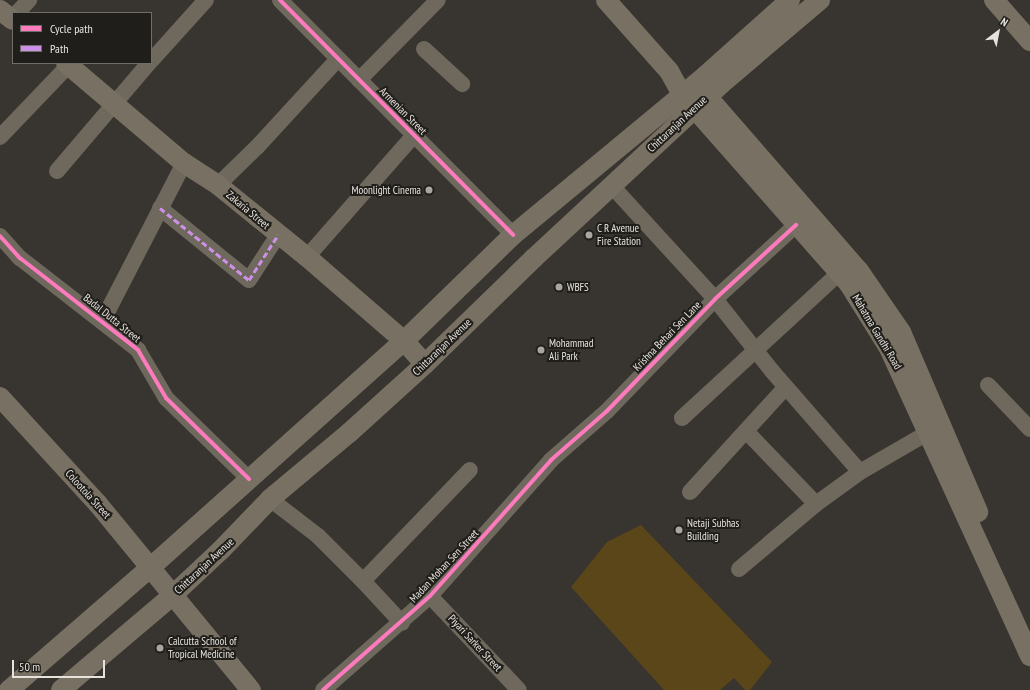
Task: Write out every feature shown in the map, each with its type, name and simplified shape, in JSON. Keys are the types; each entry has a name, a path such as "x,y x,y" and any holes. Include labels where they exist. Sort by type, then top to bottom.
{"main road":[{"name":"Mahatma Gandhi Road","path":"606,0 669,70 700,87 859,270 901,332 1030,633"},
{"path":"9,690 151,567 404,341 513,235 700,87 790,0"},
{"name":"Chittaranjan Avenue","path":"61,690 174,594 221,550 270,500 349,433 425,364 611,185 700,87 820,0"},
{"path":"994,0 1030,41"},
{"name":"Zakaria Street","path":"68,64 184,163 218,185 307,257 404,341 425,364"},
{"name":"Mahatma Gandhi Road","path":"700,87 796,225 839,273 889,348 929,432 981,553 1030,656"},
{"name":"Colootola Street","path":"0,397 98,504 174,594 251,690"}],"street":[{"path":"16,12 29,0"},
{"path":"152,60 206,0"},
{"name":"Armenian Street","path":"280,0 513,235"},
{"path":"359,80 438,0"},
{"path":"424,49 462,84"},
{"path":"218,185 257,147 338,59"},
{"path":"0,137 68,64"},
{"path":"57,171 113,102 148,64"},
{"path":"307,257 414,135"},
{"path":"102,322 184,163"},
{"path":"611,185 715,299 786,387 860,472"},
{"path":"160,208 249,280 278,235"},
{"name":"Krishna Behari Sen Lane","path":"551,460 607,411 715,299 796,225"},
{"name":"Badal Dutta Street","path":"0,236 20,258 138,350 166,398 249,479"},
{"path":"682,418 839,273"},
{"path":"988,385 1030,429"},
{"path":"690,492 786,387"},
{"path":"746,431 816,504"},
{"path":"739,569 816,504 860,472 929,432"},
{"name":"Madan Mohan Sen Street","path":"323,690 402,623 430,596 551,460"},
{"path":"363,581 470,470"},
{"path":"270,500 318,536 402,623"},
{"name":"Piyari Sarker Street","path":"430,596 519,690"}],"shaded area":[{"path":"641,525 772,662 750,690 745,690 734,678 720,690 664,690 571,587 607,542"}],"marked path":[{"path":"160,208 249,280 278,235"}],"cycle path":[{"path":"280,0 513,235"},
{"path":"323,690 430,596 551,460 607,411 715,299 796,225"},
{"path":"0,236 20,258 138,350 166,398 249,479"}],"place":[{"name":"Moonlight Cinema","path":"429,190"},
{"name":"C R Avenue Fire Station","path":"589,235"},
{"name":"WBFS","path":"559,287"},
{"name":"Mohammad Ali Park","path":"541,350"},
{"name":"Netaji Subhas Building","path":"679,530"},
{"name":"Calcutta School of Tropical Medicine","path":"160,648"}]}
